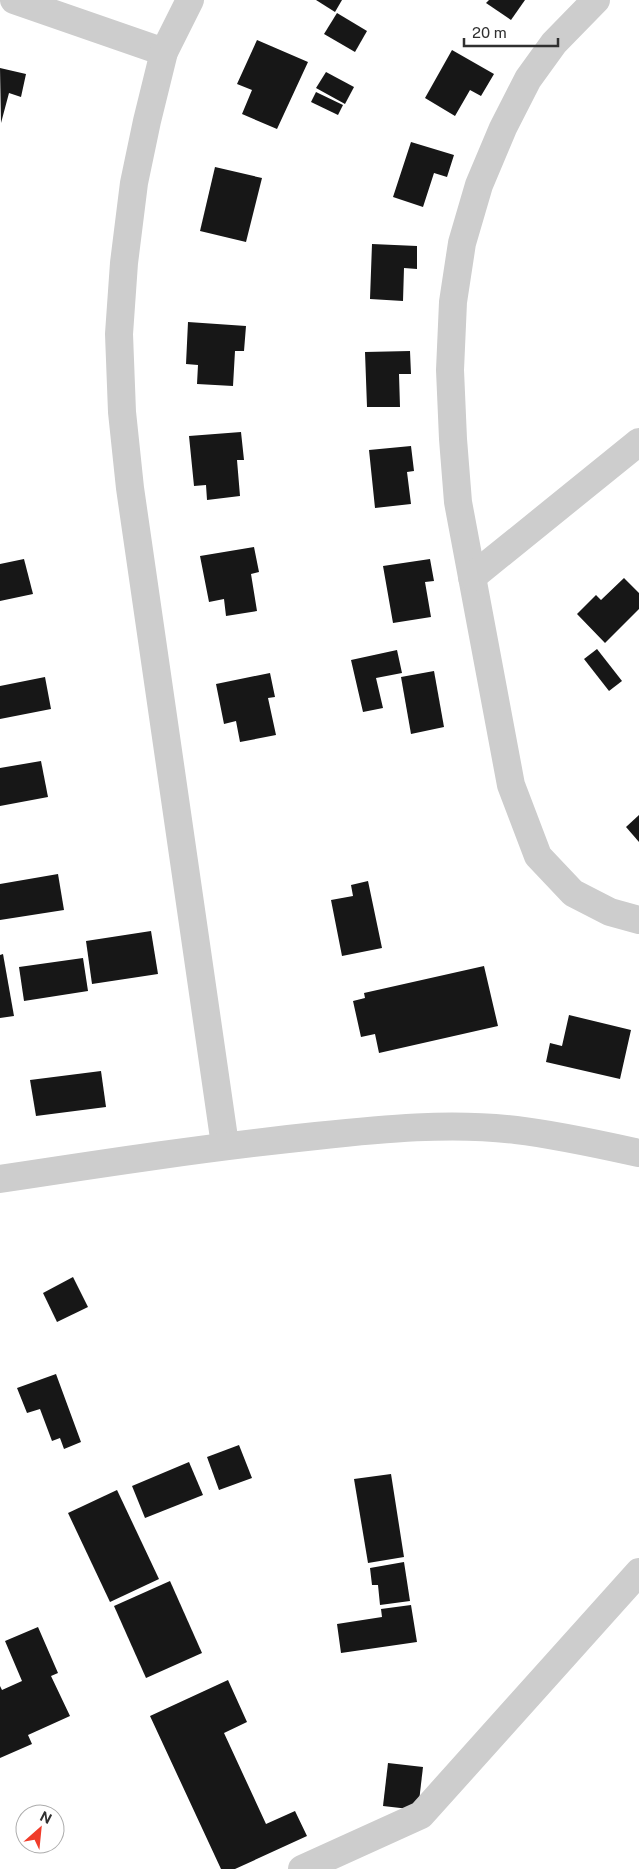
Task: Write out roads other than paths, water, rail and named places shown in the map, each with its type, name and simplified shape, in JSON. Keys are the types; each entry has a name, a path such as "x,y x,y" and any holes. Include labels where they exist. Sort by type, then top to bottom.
{"street":[{"path":"14,0 164,52"},
{"path":"190,0 164,52 134,183 125,254 119,334 122,412 130,488 225,1145"},
{"path":"596,0 554,43 528,79 503,128 479,185 462,243 453,302 450,370 458,502 511,785 538,856 573,893 610,912 639,920"},
{"path":"472,577 639,442"},
{"path":"0,1179 225,1145 380,1129 451,1126 515,1130 575,1138 639,1153"},
{"path":"302,1869 421,1815 639,1572"}]}
